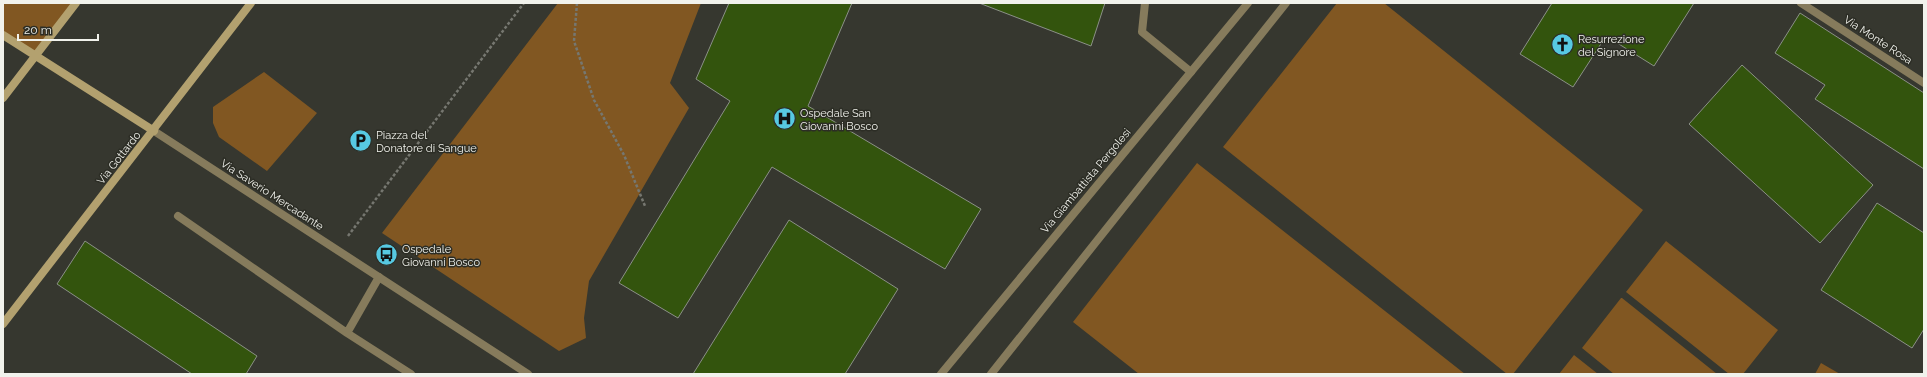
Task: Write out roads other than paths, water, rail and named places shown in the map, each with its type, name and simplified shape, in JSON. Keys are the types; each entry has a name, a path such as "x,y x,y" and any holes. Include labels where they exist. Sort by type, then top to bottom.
{"street":[{"path":"3,98 76,3"},
{"name":"Via Gottardo","path":"3,324 154,131 251,3"},
{"path":"1145,3 1142,32 1191,72"},
{"name":"Via Giambattista Pergolesi","path":"941,374 1248,3"},
{"path":"991,374 1286,3"},
{"name":"Via Monte Rosa","path":"1801,3 1924,83"},
{"name":"Via Saverio Mercadante","path":"3,35 154,131 528,374"},
{"path":"178,216 348,333 411,374"},
{"path":"348,333 379,277"}],"place":[{"name":"Resurrezione del Signore","path":"1563,45"},
{"name":"Ospedale San Giovanni Bosco","path":"784,119"},
{"name":"Piazza del Donatore di Sangue","path":"361,141"},
{"name":"Ospedale Giovanni Bosco","path":"386,255"}]}
